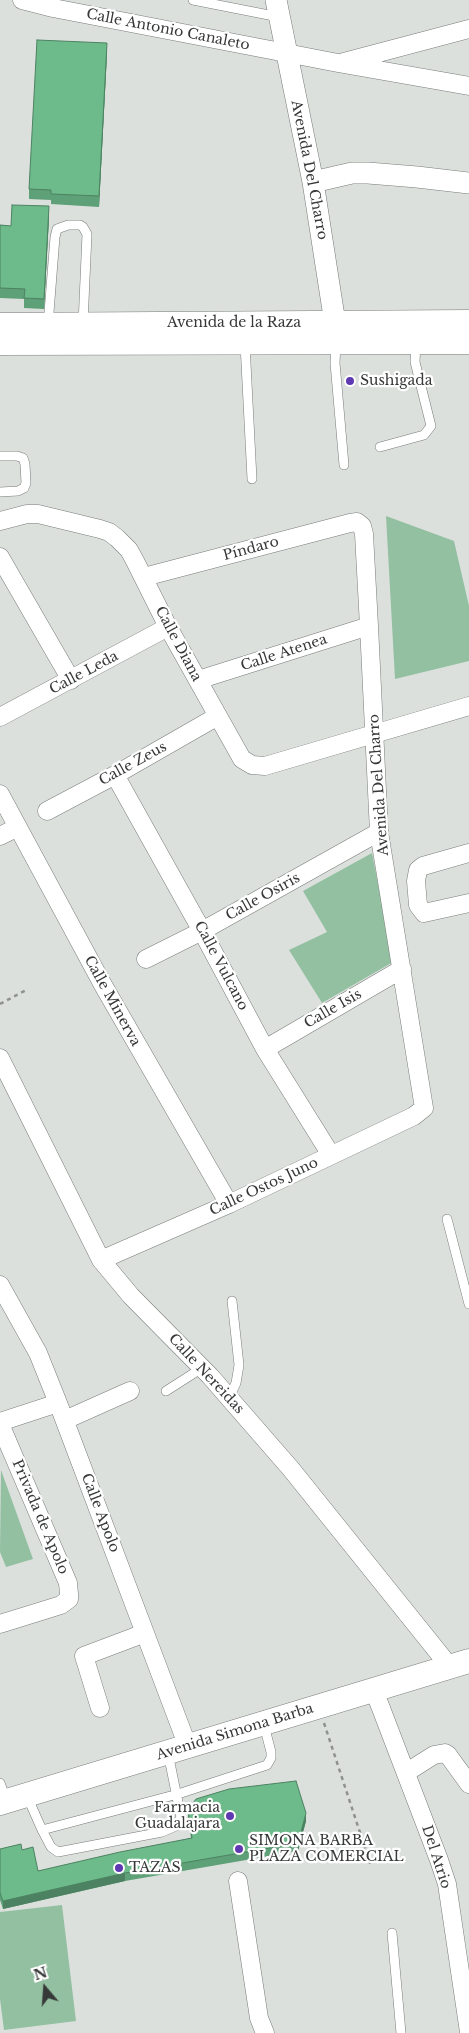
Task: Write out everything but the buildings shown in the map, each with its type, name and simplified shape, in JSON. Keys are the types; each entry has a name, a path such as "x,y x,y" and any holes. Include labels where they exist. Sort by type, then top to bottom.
{"main road":[{"name":"Avenida de la Raza","path":"0,343 245,342 336,332 469,322"},
{"name":"Avenida de la Raza","path":"0,324 83,324 336,332 416,342 469,342"},
{"name":"Avenida Simona Barba","path":"8,1796 178,1750 459,1664"}],"street":[{"name":"Calle Antonio Canaleto","path":"22,0 56,4 285,53 469,86"},
{"name":"Avenida Del Charro","path":"277,9 313,182 336,332"},
{"path":"338,63 469,29"},
{"path":"313,182 352,173 368,173 416,176 469,184"},
{"name":"Calle Diana","path":"0,521 28,514 38,514 109,532 129,550 168,627 242,758 252,765 265,766 375,734"},
{"name":"Avenida Del Charro","path":"357,522 362,526 364,534 379,832 424,1108"},
{"name":"Píndaro","path":"144,577 357,522"},
{"path":"0,557 71,680"},
{"name":"Calle Atenea","path":"198,680 369,626"},
{"name":"Calle Leda","path":"0,717 168,627"},
{"path":"375,734 469,706"},
{"name":"Calle Zeus","path":"47,811 115,775 218,716"},
{"name":"Calle Vulcano","path":"115,775 266,1049 331,1155"},
{"name":"Calle Minerva","path":"0,794 103,985 229,1204"},
{"path":"0,836 18,827"},
{"name":"Calle Osiris","path":"146,959 202,931 379,832"},
{"path":"469,854 423,866 418,870 416,881 418,905 424,913 469,902"},
{"name":"Calle Isis","path":"266,1049 402,969"},
{"name":"Calle Nereidas","path":"0,1058 101,1260 131,1296 230,1398 459,1664"},
{"name":"Calle Ostos Juno","path":"101,1260 229,1204 414,1116 424,1108"},
{"name":"Calle Apolo","path":"0,1285 38,1353 65,1420 146,1634 178,1750"},
{"path":"65,1420 130,1391"},
{"path":"0,1423 58,1403"},
{"name":"Privada de Apolo","path":"0,1423 68,1583 69,1599 61,1605 0,1624"},
{"path":"100,1708 84,1656 146,1634"},
{"name":"Del Atrio","path":"374,1690 440,1860 462,1931 469,2030"},
{"path":"406,1772 434,1755 442,1753 448,1755 469,1784"},
{"path":"238,1882 259,2018 265,2033"}],"lane":[{"path":"193,0 277,9"},
{"path":"48,325 55,237 57,229 68,225 80,225 84,227 87,234 83,324"},
{"path":"336,332 335,362 344,464"},
{"path":"245,342 252,479"},
{"path":"380,447 424,435 431,426 415,362 416,342"},
{"path":"0,456 23,458 26,483 24,488 18,491 0,492"},
{"path":"447,1219 469,1304"},
{"path":"230,1398 236,1383 239,1365 232,1301"},
{"path":"166,1391 202,1368"},
{"path":"42,1830 178,1794 267,1765 271,1758 271,1752 264,1724"},
{"path":"8,1796 42,1830 51,1846 58,1852 162,1832 176,1826 180,1820 178,1750"},
{"path":"392,1933 402,2033"}],"path":[{"path":"0,1004 28,989"},
{"path":"319,1707 370,1866"}],"green space":[{"path":"386,516 454,541 469,606 469,661 395,679"},
{"path":"372,853 393,962 322,1003 289,950 327,932 303,891"},
{"path":"1,1470 33,1559 6,1567 0,1552"},
{"path":"62,1905 76,2021 4,2030 0,1999 0,1912"}],"place":[{"name":"Sushigada","path":"350,381"},
{"name":"Farmacia Guadalajara","path":"230,1816"},
{"name":"SIMONA BARBA PLAZA COMERCIAL","path":"239,1849"},
{"name":"TAZAS","path":"119,1868"}]}
